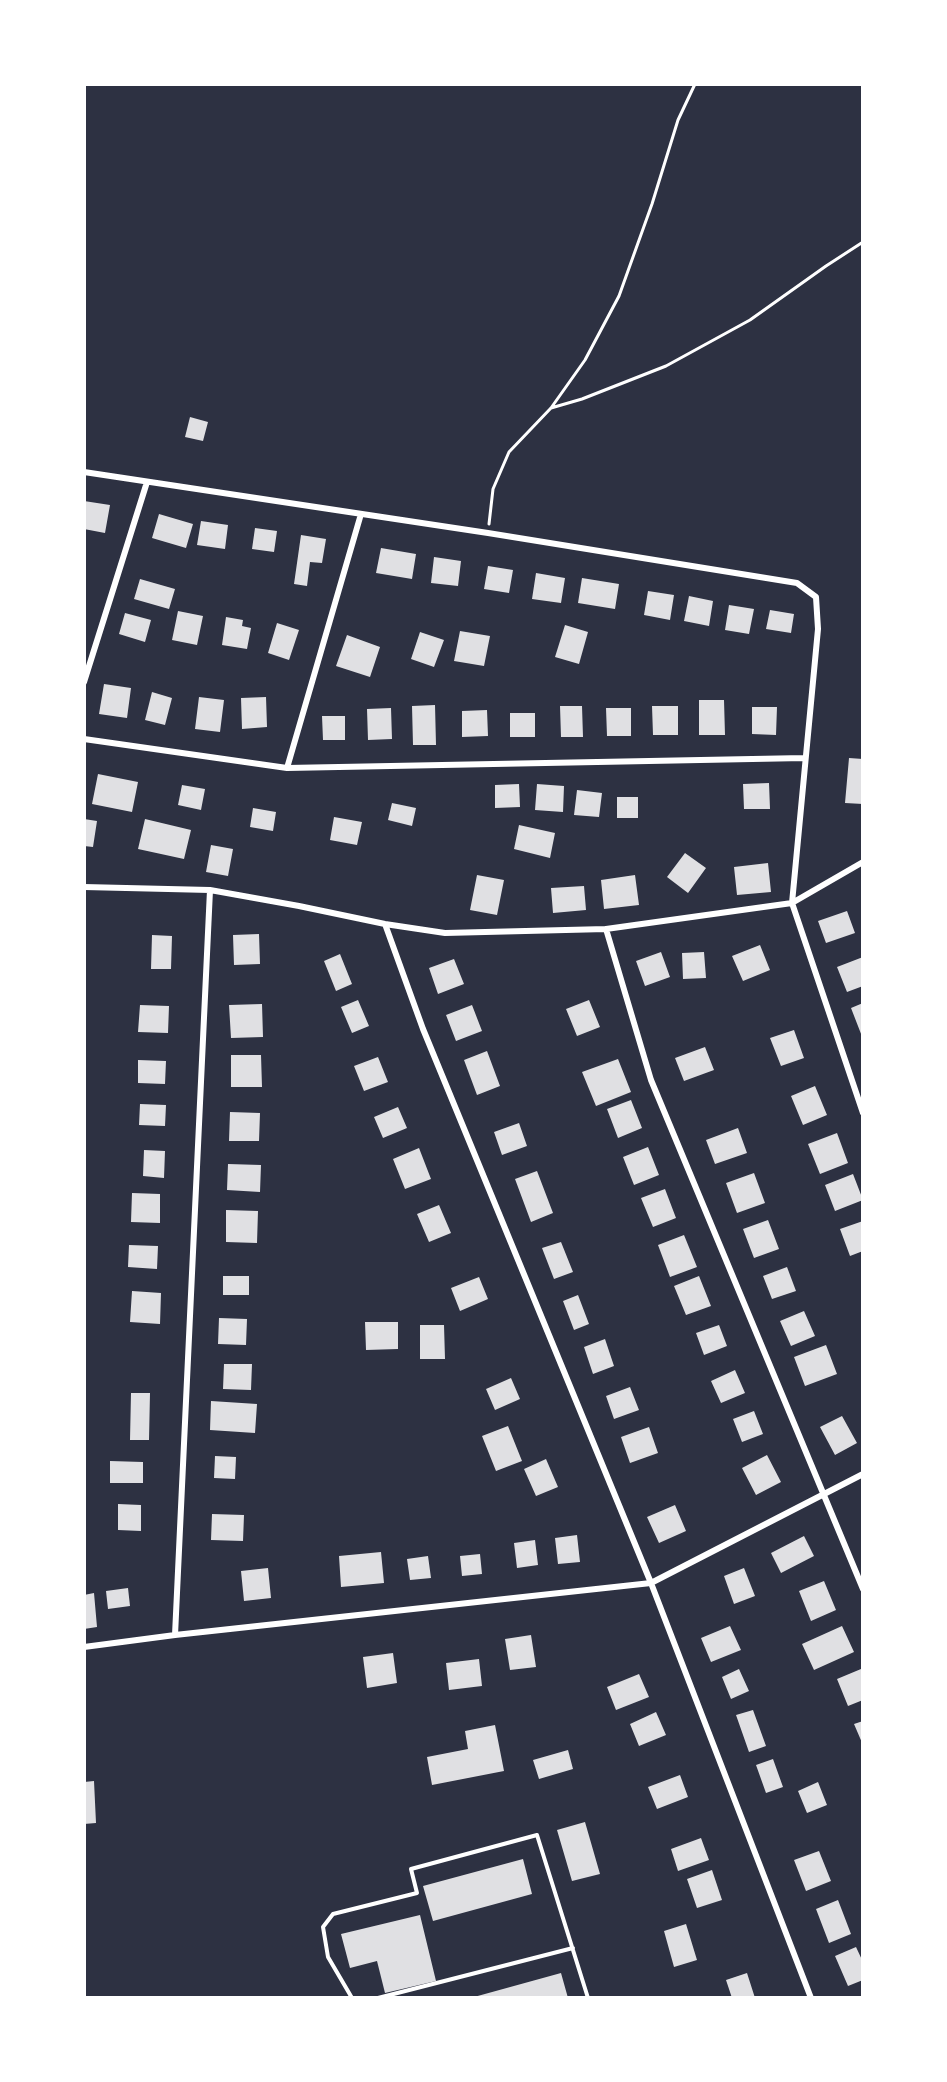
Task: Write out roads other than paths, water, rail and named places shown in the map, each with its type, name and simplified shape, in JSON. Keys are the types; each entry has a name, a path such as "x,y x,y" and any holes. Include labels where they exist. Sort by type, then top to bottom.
{"street":[{"path":"84,472 488,533 797,583 816,597 818,629 792,903 863,1113"},
{"path":"84,682 147,482"},
{"path":"287,768 362,514"},
{"path":"84,739 287,768 804,758"},
{"path":"84,887 210,890 385,924 445,933 606,929 792,903 863,862"},
{"path":"175,1635 210,890"},
{"path":"385,924 423,1029 651,1583 811,1998"},
{"path":"606,929 651,1080 863,1589"},
{"path":"84,1647 651,1583 863,1474"}],"lane":[{"path":"352,1998 328,1957 323,1927 333,1914 417,1893 411,1869 537,1835 588,1998"},
{"path":"378,1998 573,1948"}]}
